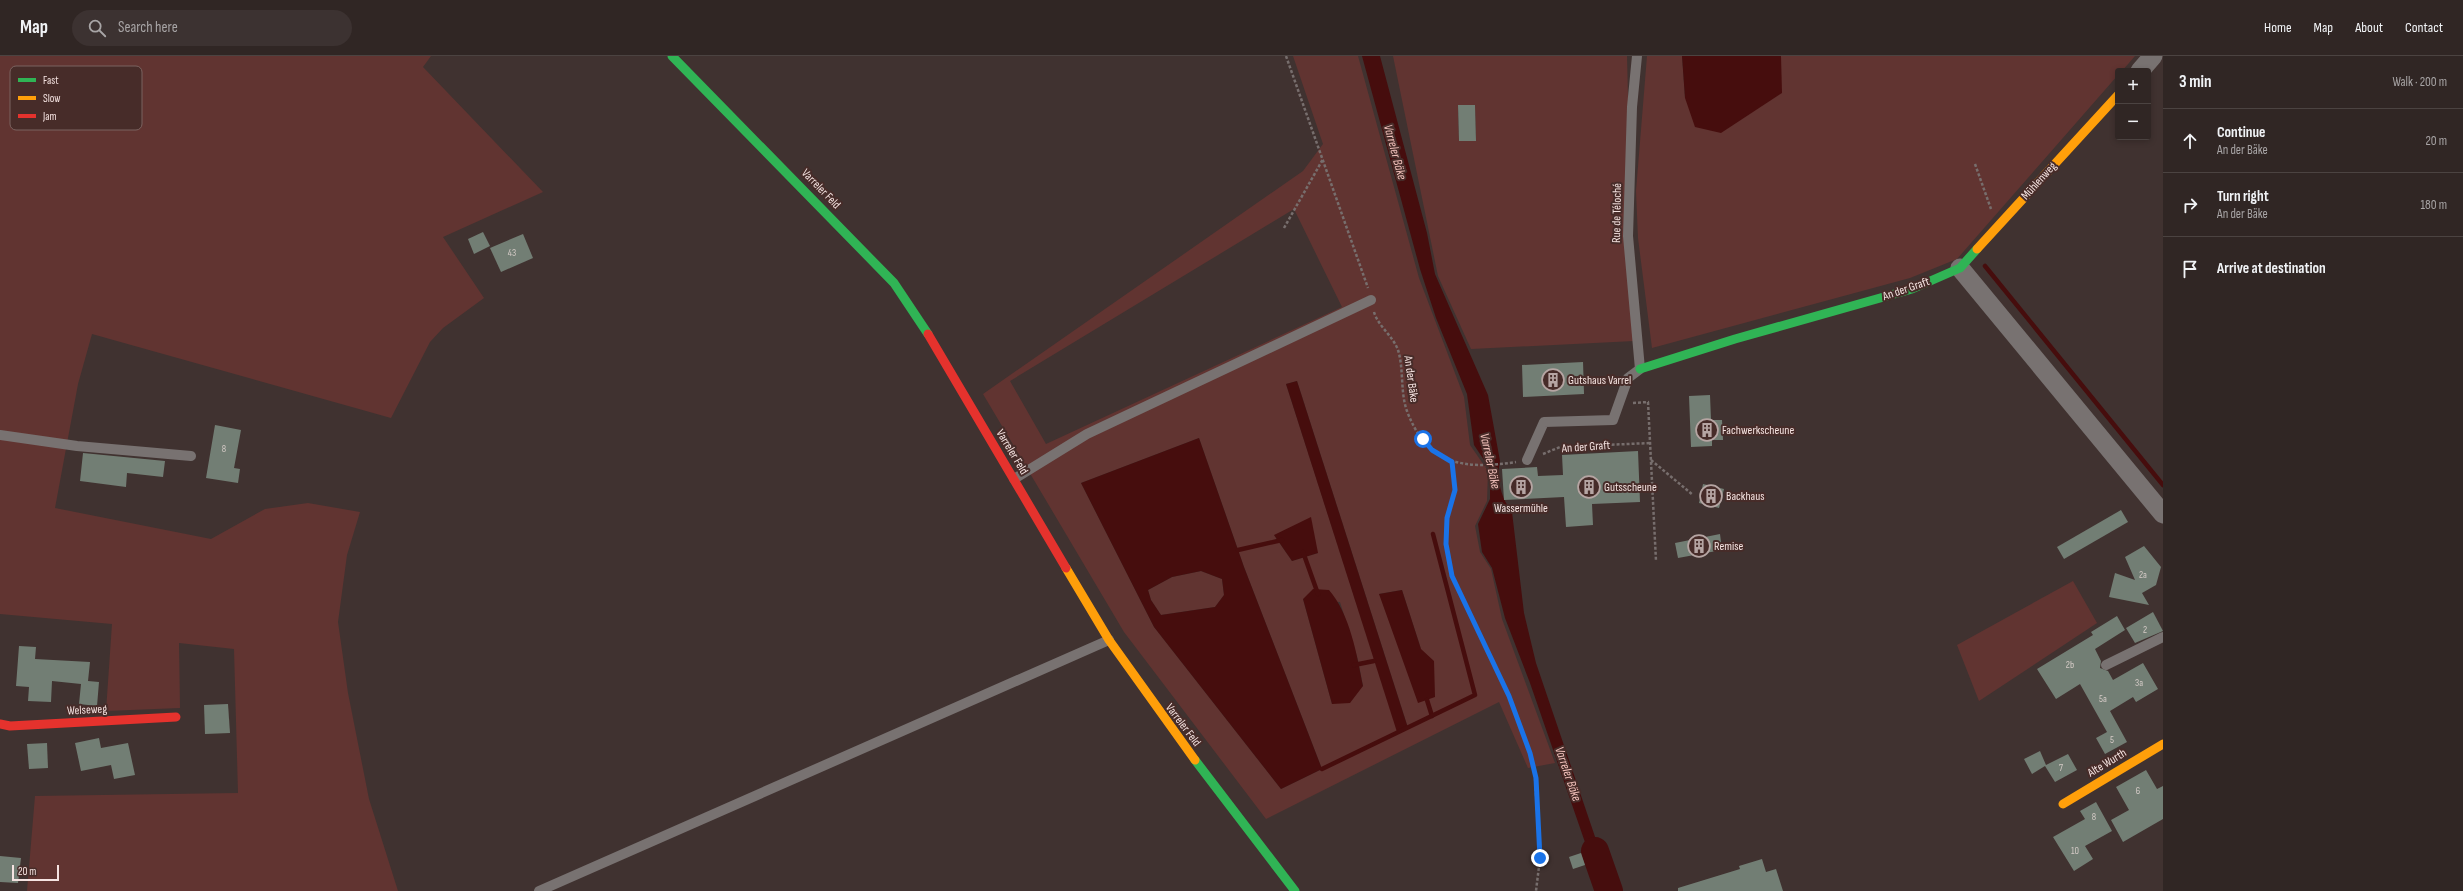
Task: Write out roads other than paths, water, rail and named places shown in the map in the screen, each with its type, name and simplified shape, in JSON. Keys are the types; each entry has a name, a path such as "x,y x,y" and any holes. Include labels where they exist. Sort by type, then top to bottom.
{"street":[{"name":"Varreler Feld","path":"672,56 824,209 894,283 923,327 1108,640 1170,728 1294,891"},
{"path":"2143,68 2153,56"},
{"name":"Mühlenweg","path":"1960,268 2115,98"},
{"name":"An der Graft","path":"1640,369 1736,339 1912,289 1960,268"},
{"path":"1960,268 2163,514"},
{"name":"Welseweg","path":"0,724 10,726 176,717"},
{"name":"Alte Wurth","path":"2062,804 2163,744"}],"lane":[{"name":"Rue de Téloché","path":"1637,56 1632,108 1628,236 1640,369"},
{"path":"1014,479 1087,434 1371,300"},
{"path":"1527,460 1544,422 1612,420 1628,378 1640,369"},
{"path":"0,435 77,446 191,456"},
{"path":"2106,665 2163,637"},
{"path":"540,891 1108,640"}],"water":[{"path":"1362,56 1380,56 1427,233 1435,274 1488,395 1500,461 1500,488 1508,507 1512,512 1524,613 1536,663 1608,875 1607,888 1598,880 1530,683 1505,618 1492,568 1482,552 1478,524 1490,499 1490,469 1474,445 1467,394 1436,318 1420,269"},
{"path":"1682,56 1781,56 1782,93 1721,133 1695,127 1685,98"},
{"path":"1297,381 1408,728 1397,732 1286,384"},
{"path":"1199,438 1244,567 1322,769 1281,789 1154,627 1081,483","holes":["1201,571 1222,579 1224,595 1215,607 1161,615 1151,600 1148,590 1172,577"]},
{"path":"1311,517 1318,553 1292,561 1274,535"},
{"path":"1313,589 1329,590 1342,611 1352,635 1363,686 1350,703 1332,704 1303,599"},
{"path":"1402,590 1421,649 1434,661 1435,697 1418,703 1379,594"}],"waterway":[{"path":"1985,266 2163,485"},
{"path":"1322,769 1475,695 1433,534"},
{"path":"1238,550 1282,540"},
{"path":"1303,552 1318,594"},
{"path":"1354,665 1374,661"},
{"path":"1427,700 1432,716"},
{"name":"Varreler Bäke","path":"1595,851 1609,891"}],"place":[{"name":"Gutshaus Varrel","path":"1553,380"},
{"name":"Fachwerkscheune","path":"1707,430"},
{"name":"Wassermühle","path":"1521,487"},
{"name":"Gutsscheune","path":"1589,487"},
{"name":"Backhaus","path":"1711,496"},
{"name":"Remise","path":"1699,546"}]}
